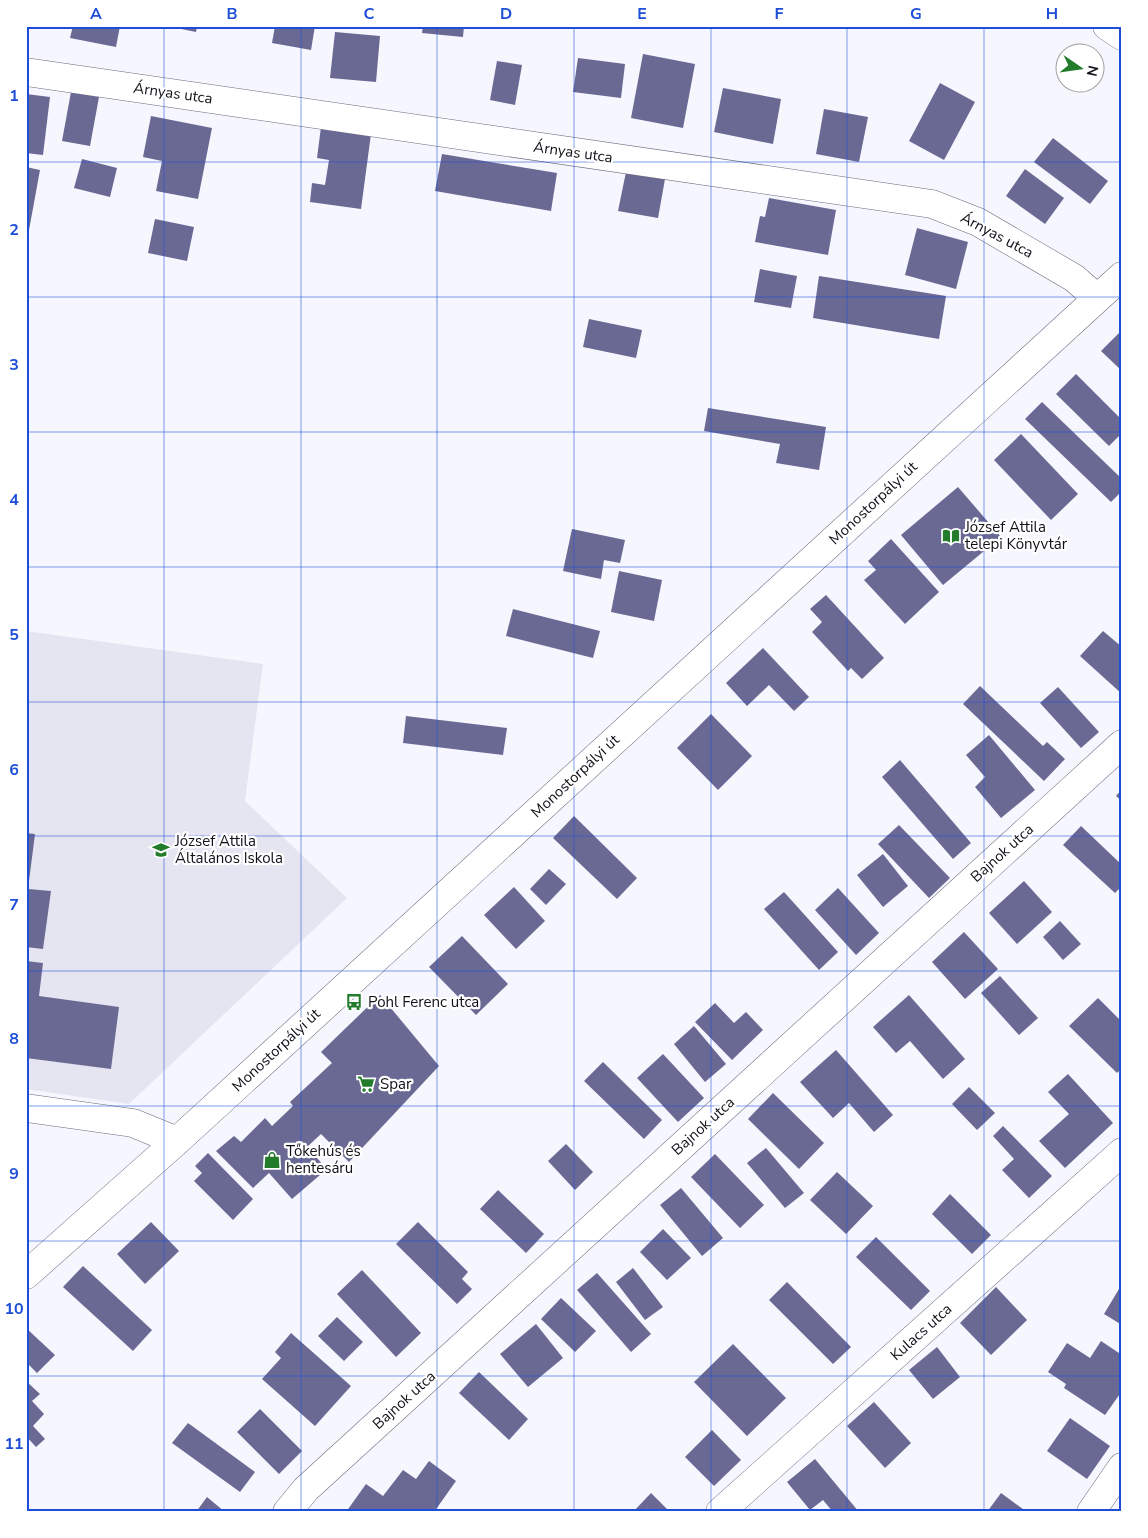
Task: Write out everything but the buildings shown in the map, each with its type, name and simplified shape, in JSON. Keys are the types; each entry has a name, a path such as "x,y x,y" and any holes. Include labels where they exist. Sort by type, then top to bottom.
{"street":[{"path":"1107,26 1122,36"},
{"name":"Árnyas utca","path":"26,72 932,204 978,222 1074,278 1096,298"},
{"name":"Monostorpályi út","path":"26,1275 177,1141 1122,276"},
{"name":"Bajnok utca","path":"287,1512 306,1489 1122,744"},
{"path":"26,1108 133,1123 177,1141"},
{"name":"Kulacs utca","path":"720,1512 1122,1152"},
{"path":"1091,1512 1122,1467"}],"shaded area":[{"name":"József Attila Általános Iskola","path":"26,631 263,664 245,801 347,898 129,1104 26,1089"}],"place":[{"name":"József Attila telepi Könyvtár","path":"951,536"},
{"name":"József Attila Általános Iskola","path":"161,850"},
{"name":"Pohl Ferenc utca","path":"354,1002"},
{"name":"Spar","path":"366,1084"},
{"name":"Tőkehús és hentesáru","path":"272,1160"}]}
